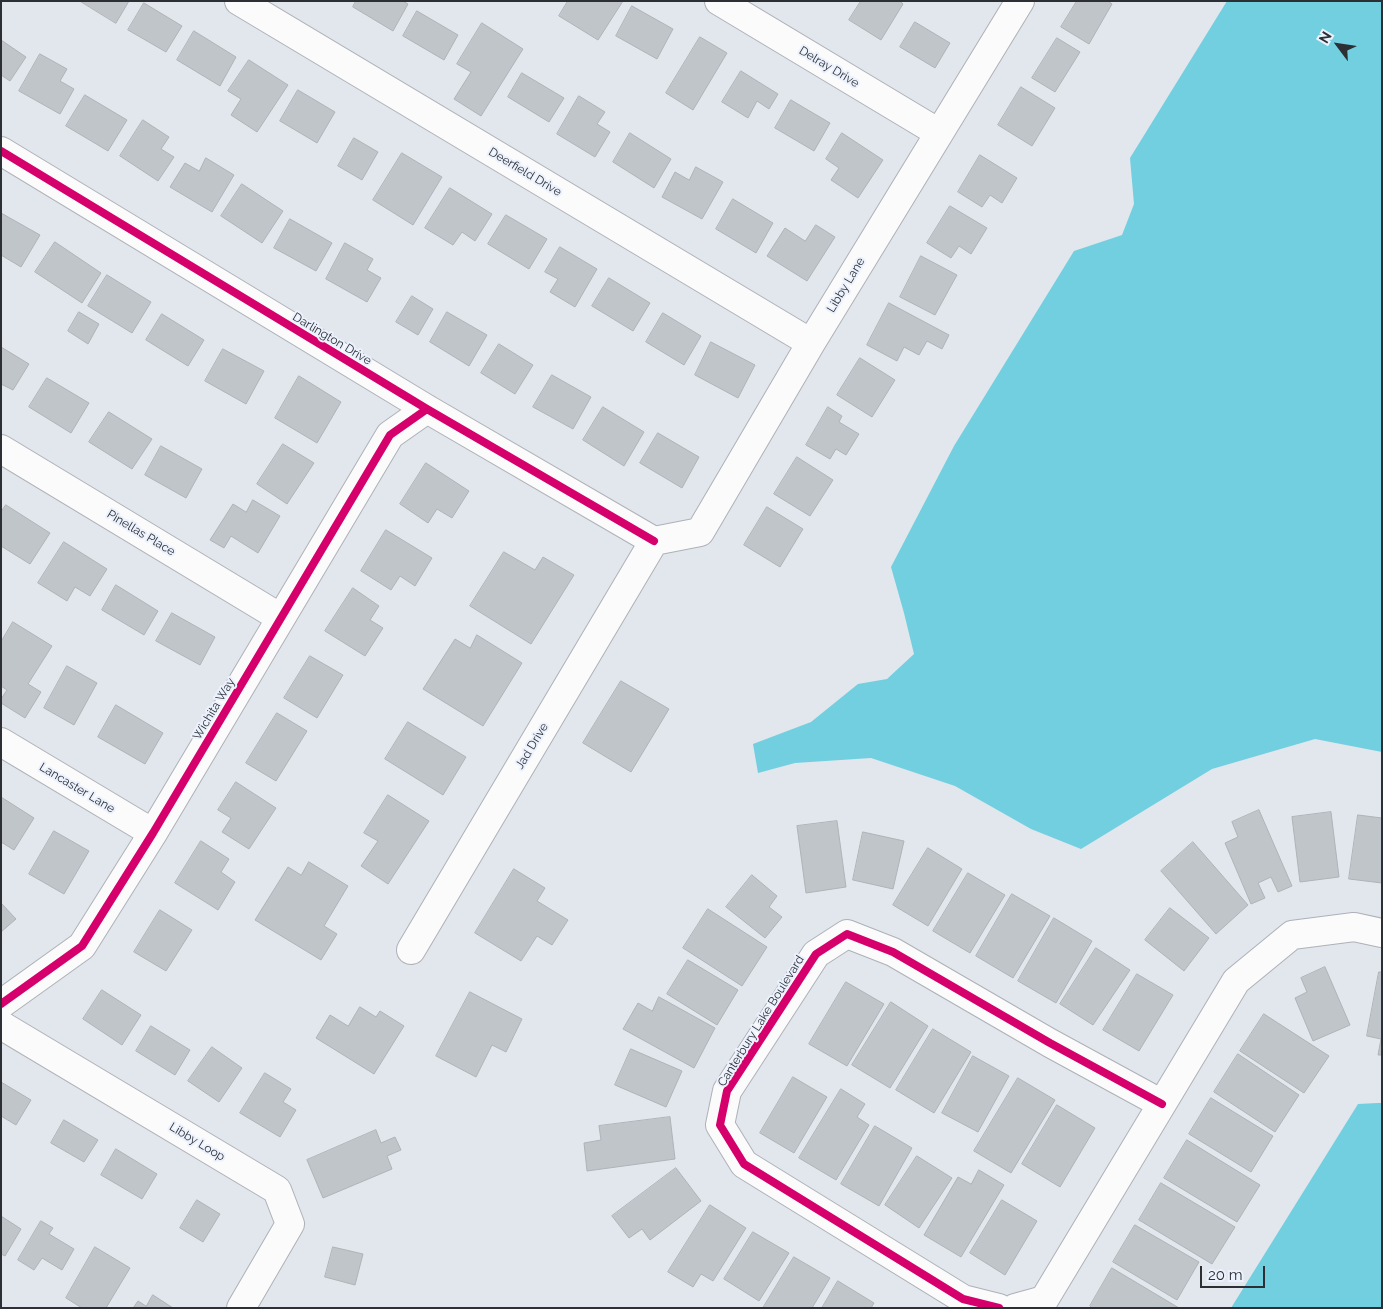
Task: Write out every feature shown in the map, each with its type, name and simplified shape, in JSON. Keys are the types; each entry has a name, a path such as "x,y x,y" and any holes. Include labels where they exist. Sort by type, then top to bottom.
{"street":[{"name":"Deerfield Drive","path":"239,1 811,343"},
{"name":"Delray Drive","path":"718,1 939,133"},
{"name":"Libby Lane","path":"654,541 700,532 811,343 1020,1"},
{"name":"Darlington Drive","path":"1,151 427,409 654,541"},
{"name":"Wichita Way","path":"1,1004 82,946 152,833 390,435 427,409"},
{"name":"Pinellas Place","path":"1,449 281,618"},
{"name":"Jad Drive","path":"411,950 654,541"},
{"name":"Lancaster Lane","path":"1,742 152,833"},
{"path":"1015,1308 1044,1300 1236,981 1292,935 1354,927 1382,933"},
{"name":"Canterbury Lake Boulevard","path":"998,1308 963,1299 744,1164 720,1125 727,1091 816,954 847,934 893,952 1050,1044 1162,1104"},
{"name":"Libby Loop","path":"1,1025 277,1190 290,1224 241,1308"}],"water":[{"path":"1227,1 1382,1 1382,752 1315,739 1212,769 1081,849 1031,829 955,786 871,758 795,763 758,773 753,744 811,722 858,684 887,679 914,654 891,567 954,446 1074,251 1122,235 1134,204 1130,158"},
{"path":"1382,1103 1382,1308 1231,1308 1358,1104"}],"building":[{"path":"80,1 129,1 116,23"},
{"path":"356,1 403,1 408,4 393,31 353,7"},
{"path":"568,1 623,1 598,40 559,16"},
{"path":"861,1 900,1 903,4 881,40 849,20"},
{"path":"1077,1 1108,1 1112,4 1089,44 1061,27"},
{"path":"144,3 182,26 166,52 128,30"},
{"path":"632,6 673,29 657,59 616,36"},
{"path":"417,11 458,35 444,60 403,36"},
{"path":"915,22 950,43 935,68 900,47"},
{"path":"482,23 523,49 481,116 454,99 471,72 457,64"},
{"path":"194,31 236,57 220,86 177,60"},
{"path":"700,37 727,53 693,110 666,93"},
{"path":"1057,38 1080,52 1055,92 1032,78"},
{"path":"1,40 26,57 10,81 1,75"},
{"path":"40,54 67,69 60,81 74,89 60,114 19,91"},
{"path":"249,60 288,85 257,132 231,115 241,99 228,91"},
{"path":"741,71 778,94 769,109 757,101 748,118 722,102"},
{"path":"522,73 564,98 549,122 508,97"},
{"path":"1021,87 1055,108 1032,146 998,125"},
{"path":"298,90 335,112 317,143 280,121"},
{"path":"85,95 127,120 108,151 66,126"},
{"path":"579,96 605,112 597,124 610,132 595,157 557,134"},
{"path":"791,100 830,123 814,151 775,128"},
{"path":"143,120 169,137 161,149 174,157 158,181 120,156"},
{"path":"630,133 671,159 654,188 613,162"},
{"path":"842,133 883,160 858,198 831,180 839,168 826,159"},
{"path":"354,138 378,152 362,180 338,166"},
{"path":"402,153 442,177 413,225 373,200"},
{"path":"980,155 1017,178 1002,203 990,195 982,207 958,192"},
{"path":"206,158 234,175 212,212 170,187 185,163 199,171"},
{"path":"696,167 723,182 702,219 662,197 675,172 689,180"},
{"path":"242,184 283,211 262,243 221,216"},
{"path":"450,188 492,214 475,241 462,232 453,245 425,228"},
{"path":"733,199 773,223 756,253 716,229"},
{"path":"950,206 987,228 971,254 959,246 951,258 927,243"},
{"path":"1,213 40,235 21,267 1,255"},
{"path":"506,215 547,239 529,269 488,244"},
{"path":"290,219 332,243 316,271 274,248"},
{"path":"816,225 835,237 807,281 767,256 785,228 805,241"},
{"path":"55,242 101,273 82,303 35,272"},
{"path":"345,243 373,259 367,270 381,278 367,302 326,279"},
{"path":"560,247 597,269 575,307 550,292 558,279 545,272"},
{"path":"921,256 957,275 935,315 900,297"},
{"path":"107,275 151,302 132,333 88,306"},
{"path":"609,278 650,303 633,331 592,306"},
{"path":"412,296 433,309 418,335 396,322"},
{"path":"889,303 949,335 942,349 927,341 919,355 904,347 897,361 867,345"},
{"path":"79,312 99,324 88,344 68,331"},
{"path":"447,312 487,335 469,366 430,342"},
{"path":"663,313 701,336 684,365 646,342"},
{"path":"162,314 204,340 188,366 146,340"},
{"path":"711,342 755,365 738,398 695,375"},
{"path":"499,344 533,365 515,394 481,373"},
{"path":"1,347 29,364 13,390 1,384"},
{"path":"223,349 264,371 246,404 205,381"},
{"path":"860,358 895,380 872,417 837,395"},
{"path":"552,375 591,397 573,429 533,407"},
{"path":"299,376 341,402 317,443 275,418"},
{"path":"47,378 89,403 71,433 29,407"},
{"path":"603,407 644,432 624,466 583,440"},
{"path":"828,407 842,416 839,422 859,434 846,455 836,449 830,459 806,445"},
{"path":"109,412 152,439 132,469 89,442"},
{"path":"658,433 699,457 682,488 640,463"},
{"path":"283,444 314,463 287,504 257,484"},
{"path":"161,446 202,469 186,498 145,475"},
{"path":"797,457 833,480 810,516 774,494"},
{"path":"426,463 469,491 452,518 437,509 428,523 400,504"},
{"path":"253,500 280,516 258,553 231,536 224,548 210,540 233,504 246,512"},
{"path":"6,505 50,533 30,564 1,546 1,512"},
{"path":"767,507 803,529 780,567 744,545"},
{"path":"386,530 432,558 415,586 400,576 391,590 361,571"},
{"path":"64,542 107,569 90,596 75,587 67,601 38,583"},
{"path":"504,552 535,570 543,557 574,575 531,644 470,606"},
{"path":"116,585 158,611 144,635 102,610"},
{"path":"353,588 379,606 370,620 383,628 365,656 325,631"},
{"path":"172,613 215,637 200,665 156,641"},
{"path":"13,622 52,646 28,684 41,692 25,718 1,703 1,699 7,690 1,686 1,642"},
{"path":"477,635 522,663 483,726 423,689 455,639 470,648"},
{"path":"310,656 343,675 317,718 284,698"},
{"path":"67,666 97,683 74,725 44,708"},
{"path":"621,681 669,709 631,772 583,743"},
{"path":"116,705 163,733 145,764 98,737"},
{"path":"277,713 307,731 276,781 246,763"},
{"path":"408,722 466,757 443,795 385,759"},
{"path":"236,782 276,808 249,849 222,832 231,818 218,810"},
{"path":"388,795 429,821 388,884 361,866 378,841 364,833"},
{"path":"1,797 34,818 14,850 1,842"},
{"path":"1259,810 1292,886 1278,892 1271,877 1258,883 1265,898 1251,904 1225,843 1238,837 1232,822"},
{"path":"1331,812 1339,877 1300,882 1292,817"},
{"path":"1358,815 1382,818 1382,883 1349,879"},
{"path":"837,821 846,887 806,893 797,826"},
{"path":"54,831 89,851 64,894 29,874"},
{"path":"863,832 904,841 893,889 853,880"},
{"path":"201,841 229,859 221,872 235,882 218,910 175,883"},
{"path":"1193,842 1248,905 1216,934 1161,871"},
{"path":"928,848 962,869 928,926 893,905"},
{"path":"309,862 348,886 324,926 337,934 321,960 255,920 288,867 301,875"},
{"path":"514,869 545,888 537,901 568,920 552,945 537,936 521,961 475,933"},
{"path":"968,873 1005,895 970,953 933,931"},
{"path":"752,875 777,896 769,907 782,917 765,938 726,907"},
{"path":"1012,894 1050,916 1013,978 976,956"},
{"path":"1,903 16,919 1,932"},
{"path":"1170,908 1209,938 1184,971 1145,940"},
{"path":"708,909 767,947 742,986 683,948"},
{"path":"160,910 192,930 166,971 134,952"},
{"path":"1054,918 1092,941 1056,1003 1018,981"},
{"path":"1096,948 1130,970 1093,1025 1060,1004"},
{"path":"688,960 738,990 717,1025 667,994"},
{"path":"1325,967 1350,1025 1313,1041 1295,998 1307,992 1301,978"},
{"path":"1379,972 1382,972 1382,1055 1378,1055 1381,1039 1367,1036"},
{"path":"1137,974 1173,995 1139,1051 1103,1030"},
{"path":"846,982 884,1004 847,1066 809,1044"},
{"path":"102,990 141,1015 122,1045 83,1019"},
{"path":"470,992 522,1019 506,1052 492,1045 476,1077 436,1056"},
{"path":"659,997 715,1028 694,1068 623,1029 638,1003 652,1011"},
{"path":"891,1002 928,1026 890,1088 852,1065"},
{"path":"360,1007 376,1017 380,1011 404,1026 374,1074 316,1038 330,1015 348,1026"},
{"path":"1264,1014 1329,1056 1304,1093 1240,1051"},
{"path":"151,1026 190,1050 175,1075 136,1051"},
{"path":"933,1029 971,1052 934,1113 896,1090"},
{"path":"212,1047 242,1068 219,1102 188,1081"},
{"path":"631,1049 682,1071 666,1107 615,1085"},
{"path":"1238,1054 1299,1095 1275,1132 1214,1092"},
{"path":"973,1056 1009,1076 978,1132 942,1113"},
{"path":"265,1073 291,1089 283,1102 296,1110 280,1137 240,1113"},
{"path":"793,1077 827,1097 794,1153 760,1133"},
{"path":"1018,1078 1055,1100 1011,1173 974,1151"},
{"path":"1,1082 31,1100 16,1125 1,1116"},
{"path":"841,1089 865,1104 857,1117 869,1125 836,1180 799,1158"},
{"path":"1211,1098 1273,1136 1251,1172 1189,1134"},
{"path":"1057,1105 1095,1128 1060,1187 1022,1164"},
{"path":"670,1117 675,1159 587,1171 584,1143 601,1140 599,1126"},
{"path":"64,1120 98,1140 84,1162 51,1143"},
{"path":"875,1126 912,1148 879,1206 841,1184"},
{"path":"376,1130 381,1143 395,1137 401,1150 387,1156 392,1169 323,1198 307,1160"},
{"path":"1187,1140 1260,1185 1237,1222 1164,1178"},
{"path":"116,1149 157,1174 142,1199 101,1175"},
{"path":"917,1156 952,1178 919,1228 885,1205"},
{"path":"676,1168 701,1201 650,1240 642,1229 629,1238 612,1216"},
{"path":"979,1170 1004,1185 961,1257 924,1235 958,1177 971,1184"},
{"path":"1161,1183 1235,1227 1212,1264 1139,1220"},
{"path":"197,1200 220,1214 203,1242 180,1228"},
{"path":"1002,1200 1037,1221 1005,1275 970,1253"},
{"path":"710,1205 746,1228 713,1281 701,1274 693,1287 668,1272"},
{"path":"1,1216 21,1229 5,1256 1,1254"},
{"path":"41,1221 53,1228 49,1234 74,1249 62,1270 42,1258 34,1270 18,1260"},
{"path":"1135,1225 1199,1262 1177,1300 1113,1262"},
{"path":"753,1232 789,1253 759,1301 724,1279"},
{"path":"95,1247 130,1268 106,1308 82,1308 66,1298"},
{"path":"333,1247 363,1254 355,1285 325,1277"},
{"path":"794,1257 830,1278 812,1308 763,1308"},
{"path":"1112,1268 1179,1308 1092,1308 1090,1306"},
{"path":"838,1281 874,1303 871,1308 822,1308"},
{"path":"153,1295 173,1308 133,1308 138,1301 146,1306"}],"cycle path":[{"path":"1,151 427,409 654,541"},
{"path":"1,1004 82,946 153,833 390,435 427,409"},
{"path":"999,1308 963,1299 744,1164 720,1125 727,1091 816,954 847,934 893,952 1050,1043 1162,1104"}]}
